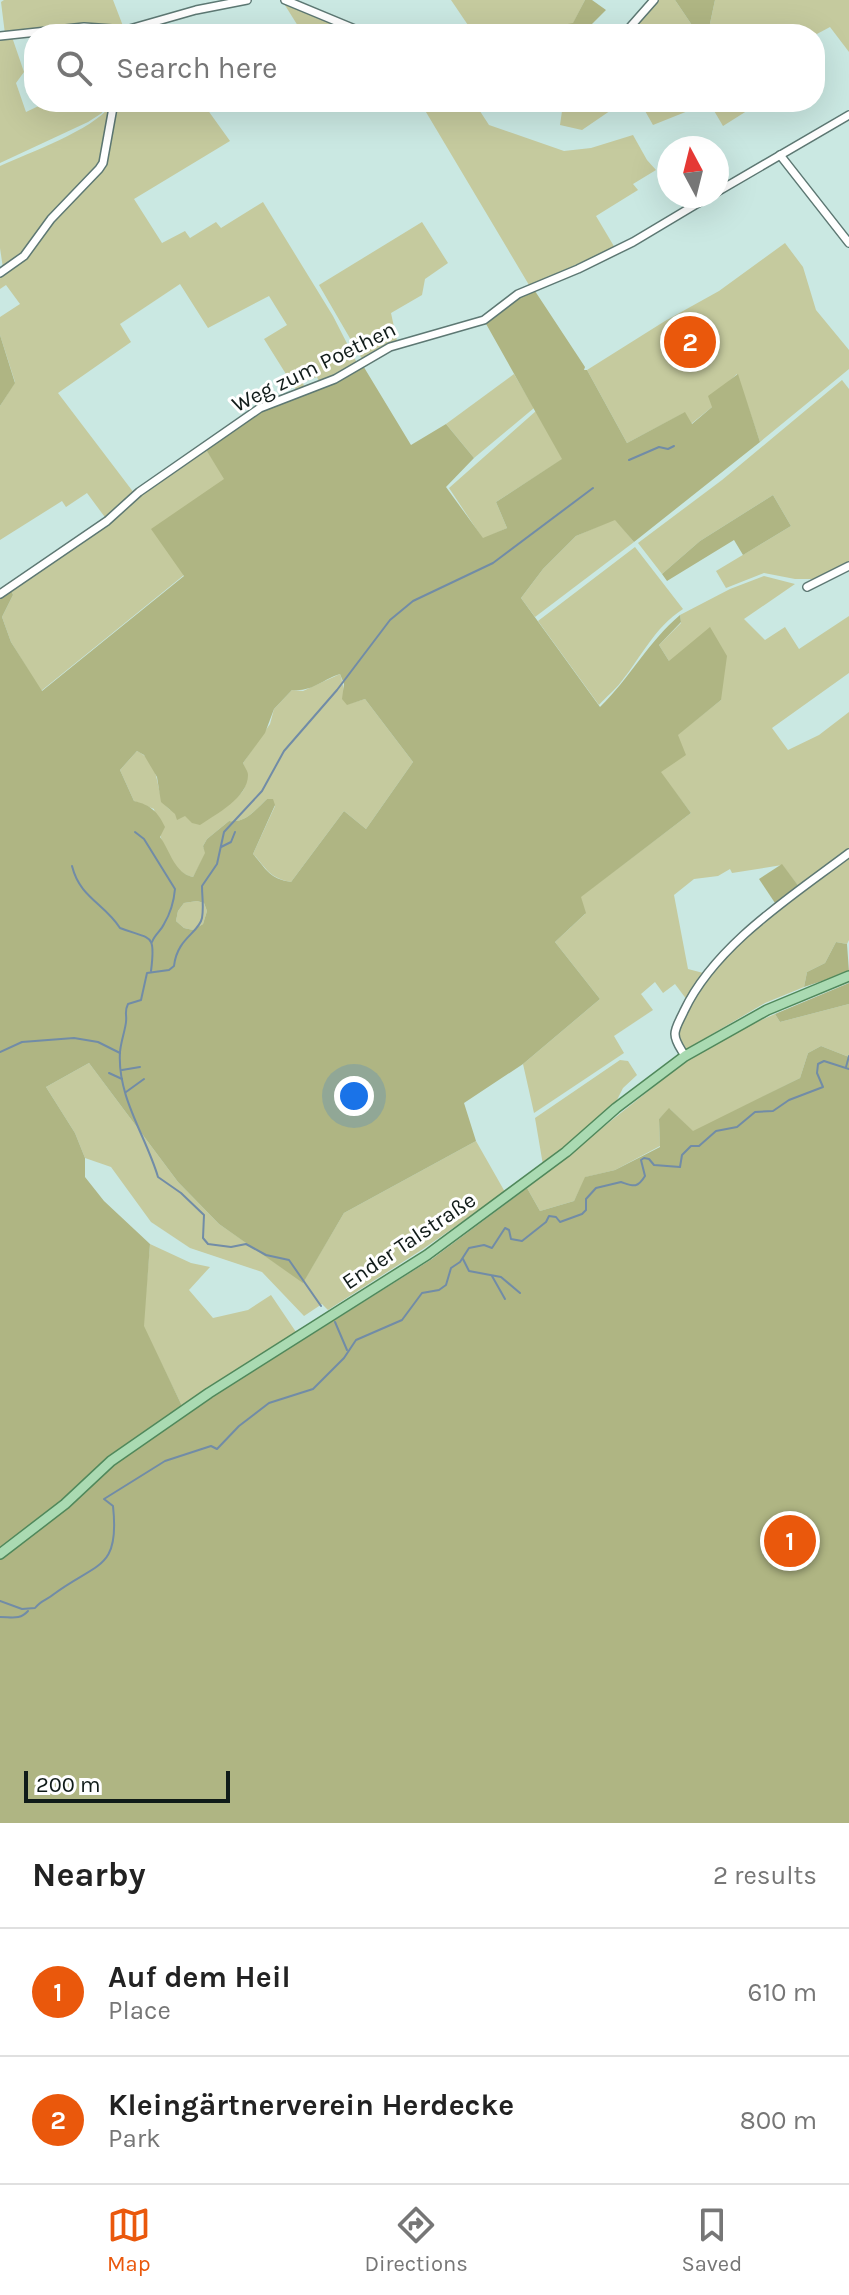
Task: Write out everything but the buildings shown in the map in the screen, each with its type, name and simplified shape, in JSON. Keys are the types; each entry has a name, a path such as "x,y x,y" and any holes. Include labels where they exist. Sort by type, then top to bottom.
{"main road":[{"name":"Ender Talstraße","path":"0,1554 65,1504 121,1453 209,1393 427,1255 566,1152 616,1108 685,1056 767,1010 849,976"}],"street":[{"path":"151,24 196,10 247,0"},
{"path":"285,0 343,24"},
{"path":"633,24 654,0"},
{"path":"0,36 24,33"},
{"path":"0,273 24,256 51,219 99,169 103,163 112,112"},
{"path":"729,185 849,115"},
{"path":"780,155 849,243"},
{"name":"Weg zum Poethen","path":"0,594 107,521 139,492 260,408 335,379 390,347 484,320 518,294 633,242 690,208"},
{"path":"807,587 849,566"},
{"path":"685,1056 676,1041 675,1032 689,1001 721,958 790,897 849,853"}],"green space":[{"path":"113,0 122,24 24,24 24,32 5,34 1,2"},
{"path":"451,0 585,0 573,24 467,24"},
{"path":"585,0 592,0 606,10 592,24 568,24 573,23"},
{"path":"657,0 675,0 691,24 636,24"},
{"path":"675,0 715,0 710,24 691,24"},
{"path":"715,0 849,0 849,52 830,27 825,30 825,24 710,24"},
{"path":"283,2 336,24 297,24"},
{"path":"12,37 24,72 16,83 24,112 102,113 0,163 0,39"},
{"path":"109,112 101,162 22,255 3,268 0,248 0,166 75,132"},
{"path":"112,112 209,112 230,141 134,199 162,243 185,231 190,238 216,222 221,228 263,202 333,316 357,363 319,382 317,377 303,382 304,387 296,390 264,339 287,325 269,296 208,328 180,284 120,324 131,342 58,393 134,493 107,520 87,493 66,507 62,501 0,540 0,406 15,382 0,335 0,317 20,304 6,285 0,289 0,276 100,170"},
{"path":"426,112 481,112 489,125 564,151 591,148 633,135 656,170 633,184 638,190 596,216 615,248 529,285"},
{"path":"562,112 608,112 582,130 560,125"},
{"path":"646,112 686,112 653,125"},
{"path":"715,112 745,112 723,126"},
{"path":"422,222 448,263 425,279 422,295 391,313 397,341 362,359 319,285"},
{"path":"785,243 803,267 816,310 849,350 849,369 760,442 737,374 725,385 712,407 691,424 684,413 627,443 587,370 719,291"},
{"path":"533,288 585,367 584,370 587,370 627,443 685,412 692,424 712,407 708,396 738,374 760,442 634,542 615,520 576,536 543,569 521,598 600,707 680,615 681,622 659,645 669,661 710,627 727,656 721,700 678,735 686,755 661,772 691,813 581,897 586,913 555,942 600,999 523,1064 464,1103 476,1141 344,1213 303,1283 219,1224 178,1182 89,1063 46,1087 75,1133 85,1158 85,1177 104,1201 150,1244 144,1326 182,1406 104,1465 77,1493 0,1551 0,597 11,589 13,595 2,617 11,642 42,691 184,576 151,529 224,479 205,448 261,409 362,364 411,445 446,424 474,458 446,487 483,538 507,528 496,502 562,459 485,322","holes":["340,674 344,684 342,699 347,705 365,699 413,762 366,829 344,811 291,882 284,880 269,872 253,854 275,805 273,799 267,799 250,815 229,821 207,839 203,846 205,853 193,877 181,871 160,837 165,827 160,817 149,807 134,801 120,770 137,751 144,755 157,777 161,802 175,814 177,820 185,816 192,823 200,825 243,791 248,775 243,763 265,733 274,709 292,690 312,687","184,903 204,903 207,911 203,924 193,930 184,928 176,921 178,911"]},
{"path":"0,335 15,383 0,406"},
{"path":"514,374 534,408 474,458 446,424"},
{"path":"842,380 849,389 849,564 815,579 764,573 726,588 716,571 791,526 773,495 700,541 662,574 638,543 722,480"},
{"path":"536,411 563,459 496,502 507,528 483,539 449,488"},
{"path":"205,448 225,478 184,575 41,691 11,642 2,617 13,595 11,589 94,534 147,489"},
{"path":"773,495 791,526 743,555 734,540 667,581 662,574 700,541"},
{"path":"615,519 634,542 535,617 521,598 543,569 576,536"},
{"path":"635,547 683,609 656,634 621,682 599,705 538,621"},
{"path":"764,576 795,584 744,619 765,640 785,627 799,649 849,616 849,673 772,728 788,750 819,735 849,712 849,851 800,888 782,865 732,873 730,869 718,876 694,879 674,895 688,969 707,974 687,1000 675,984 663,993 655,982 641,994 653,1010 614,1036 624,1053 534,1113 523,1064 600,999 555,942 585,914 580,897 691,813 660,772 677,735 721,700 669,661 659,645 681,623 680,615 730,589"},
{"path":"340,674 348,704 365,699 413,762 366,829 344,811 291,882 284,880 269,872 253,854 275,806 267,799 250,815 229,821 207,839 203,846 206,853 193,877 184,874 165,849 154,809 134,801 120,770 137,751 148,759 154,769 163,801 169,809 180,814 219,810 244,790 246,777 243,763 270,724 274,709 292,690 303,691"},
{"path":"849,855 847,944 836,942 825,963 807,972 804,987 765,1003 685,1050 677,1041 677,1029 697,992 715,969 756,927"},
{"path":"782,864 800,888 777,906 759,879"},
{"path":"184,903 204,903 207,911 203,924 193,930 184,928 176,921 178,911"},
{"path":"836,942 847,944 849,972 804,987 807,972 825,963"},
{"path":"849,983 849,1004 780,1022 775,1014"},
{"path":"849,1004 849,1057 821,1046 808,1053 800,1078 693,1132 670,1109 659,1119 660,1146 615,1170 586,1177 574,1201 540,1211 527,1188 687,1060 734,1032 775,1014 780,1022"},
{"path":"821,1046 849,1057 849,1823 0,1823 0,1557 107,1468 194,1408 432,1259 527,1188 540,1211 574,1201 585,1177 615,1170 660,1147 659,1119 669,1108 693,1131 800,1078 808,1053"},
{"path":"620,1060 628,1061 637,1075 623,1088 614,1106 543,1165 535,1118"},
{"path":"89,1063 178,1182 219,1224 303,1282 344,1213 476,1141 505,1192 328,1310 322,1304 304,1316 262,1272 190,1248 151,1222 111,1167 85,1158 75,1133 46,1087"},
{"path":"150,1244 191,1263 210,1267 189,1290 213,1318 248,1310 271,1295 296,1332 182,1406 143,1326"}],"waterway":[{"path":"629,460 659,447 668,449 674,446"},
{"path":"321,1306 289,1260 266,1255 246,1244 231,1247 208,1244 203,1238 204,1215 158,1177 133,1116 120,1069 127,1007 141,1000 147,973 169,970 174,966 183,942 200,923 202,886 217,864 224,832 262,791 284,751 337,690 390,620 413,601 493,563 593,488"},
{"path":"135,832 144,839 175,889 168,916 152,942"},
{"path":"221,847 231,842 235,832"},
{"path":"72,866 86,893 120,928 149,939 153,950 151,971"},
{"path":"0,1052 22,1042 74,1038 98,1042 120,1053"},
{"path":"846,1067 849,1056"},
{"path":"0,1601 22,1609 35,1608 93,1569 109,1554 113,1542 113,1506 104,1499 165,1461 211,1446 217,1449 239,1426 269,1403 313,1389 344,1358 356,1340 402,1320 422,1293 439,1290 446,1285 451,1268 460,1262 469,1248 484,1245 492,1248 505,1228 509,1230 511,1239 522,1241 549,1216 556,1217 560,1222 582,1214 586,1210 586,1199 596,1188 621,1182 632,1185 640,1183 645,1176 641,1160 644,1158 654,1165 680,1167 682,1155 691,1146 699,1146 716,1131 737,1127 755,1112 773,1111 789,1100 823,1087 817,1073 818,1064 824,1061 849,1069"},
{"path":"122,1070 140,1067"},
{"path":"109,1073 122,1079"},
{"path":"126,1092 144,1079"},
{"path":"463,1259 469,1271 501,1277 520,1293"},
{"path":"492,1276 505,1299"},
{"path":"335,1322 347,1350"},
{"path":"0,1617 19,1617 28,1611"}],"place":[{"name":"Kleingärtnerverein Herdecke","path":"690,342"},
{"name":"Auf dem Heil","path":"790,1541"}]}
